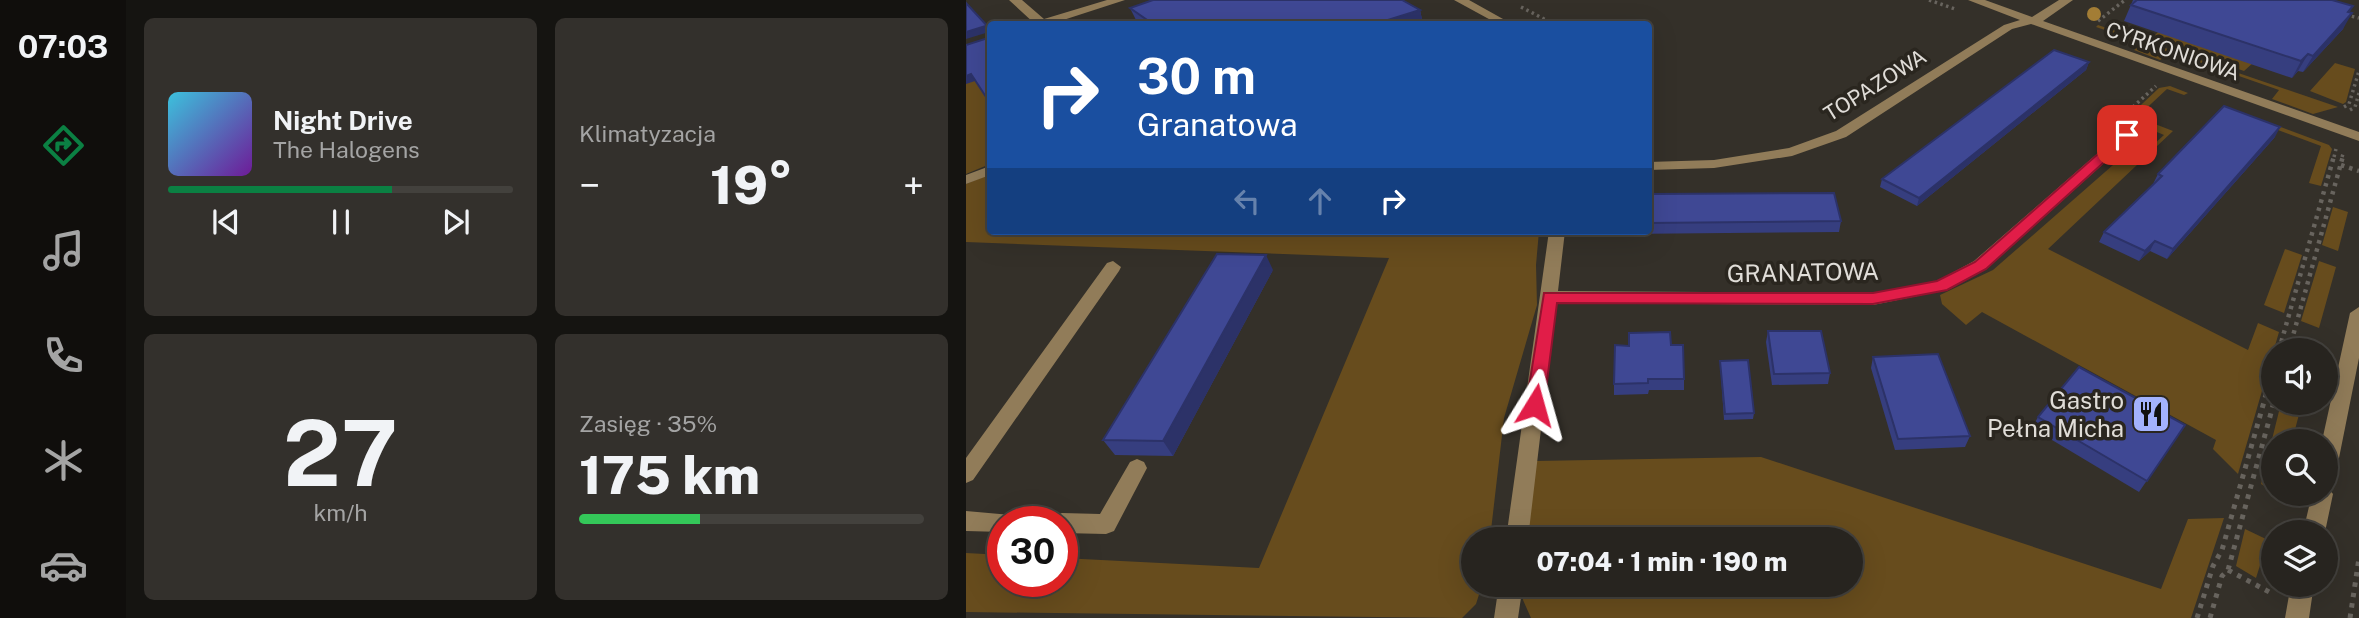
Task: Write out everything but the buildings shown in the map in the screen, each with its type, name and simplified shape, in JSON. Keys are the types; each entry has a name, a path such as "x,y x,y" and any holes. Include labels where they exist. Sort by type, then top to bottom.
{"street":[{"path":"1015,0 1039,21"},
{"path":"1052,21 1119,0"},
{"path":"1460,0 1500,21"},
{"name":"CYRKONIOWA","path":"1974,0 2359,137"},
{"name":"TOPAZOWA","path":"1652,166 1714,164 1793,152 1842,134 2008,27 2040,18 2067,0"},
{"name":"GRANATOWA","path":"1550,297 1873,299 1941,286 1980,265 2127,135"},
{"path":"966,180 987,171"},
{"path":"1519,527 1558,235"},
{"path":"966,474 1113,267"},
{"path":"2335,429 2359,313"},
{"path":"1078,523 1107,524 1137,468"},
{"path":"966,521 987,522"},
{"path":"1506,618 1509,597"},
{"path":"2297,618 2301,597"}],"path":[{"path":"2096,22 2125,0"},
{"path":"1518,5 1548,21"},
{"path":"2334,11 2359,18"},
{"path":"2127,135 2121,117 2172,71"},
{"path":"2334,110 2349,104 2359,71"},
{"path":"2292,338 2341,165 2343,149 2325,135 2341,113 2355,107 2359,93"},
{"path":"2282,338 2337,151 2330,144"},
{"path":"2341,165 2359,171"},
{"path":"2197,618 2213,566 2222,550 2261,412"},
{"path":"2210,618 2222,576 2228,570 2270,415"},
{"path":"2350,618 2359,558"}],"shaded area":[{"path":"2098,25 2338,107 2313,114 2272,99 2279,90 2170,52 2160,60 2134,50 2143,43 2096,27"},
{"path":"2160,30 2254,62 2244,71 2151,39"},
{"path":"987,44 987,165 966,174 966,51"},
{"path":"2335,63 2355,69 2346,102 2343,104 2310,91"},
{"path":"2170,86 2188,93 2184,95 2167,89 2137,117 2173,131 2048,249 2248,350 2258,323 2279,332 2277,338 2261,338 2261,394 2238,474 2213,449 2216,440 1982,312 1966,325 1942,304 1940,295 1993,270 2121,158 2143,154 2164,135 2126,119 2159,88"},
{"path":"2257,118 2329,145 2332,149 2321,186 2309,183 2321,146 2254,121"},
{"path":"987,175 987,235 1539,235 1537,305 1504,418 1491,527 1461,527 1461,597 1478,597 1476,604 1462,618 966,612 966,553 987,554 987,597 1078,597 1078,559 1259,568 1389,258 966,242 966,184"},
{"path":"2333,207 2348,212 2338,251 2322,245"},
{"path":"2285,249 2302,255 2284,313 2264,305"},
{"path":"2319,261 2336,267 2319,328 2301,321"},
{"path":"2278,415 2299,415 2295,429 2275,429"},
{"path":"1761,457 2161,589 2188,519 2224,518 2191,618 1531,618 1523,597 1863,597 1863,527 1527,527 1535,461"},
{"path":"2245,529 2261,537 2261,562 2256,578 2236,566"}],"place":[{"name":"Gastro Pełna Micha","path":"2151,414"}],"route":[{"path":"1535,405 1550,297 1873,299 1941,286 1980,265 2127,135"}]}
